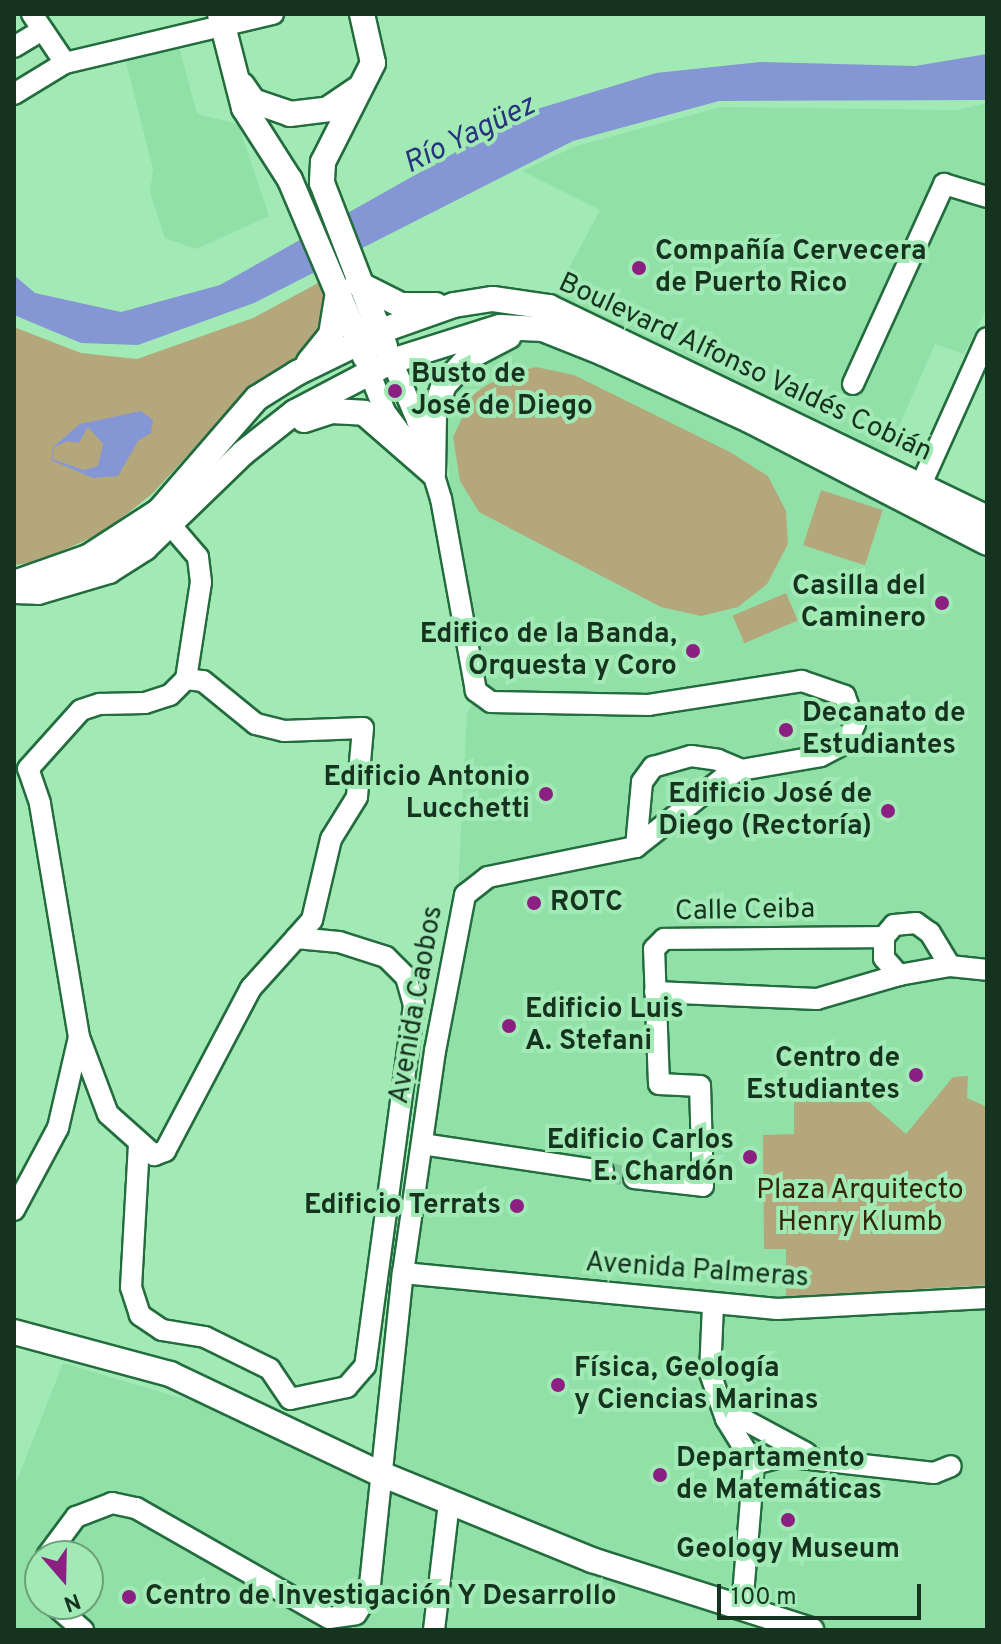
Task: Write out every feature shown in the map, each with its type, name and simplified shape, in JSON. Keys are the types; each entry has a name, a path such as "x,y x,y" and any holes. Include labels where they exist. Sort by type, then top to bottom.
{"main road":[{"path":"320,215 323,162 367,81 373,63 362,14"},
{"path":"222,20 244,108 320,215 369,337 392,361"},
{"path":"234,73 253,101 290,114 328,109 367,81"},
{"path":"348,286 401,305 454,305"},
{"path":"14,583 88,557 165,519 224,431 257,398 297,373 331,335 348,286"},
{"name":"Boulevard Alfonso Valdés Cobián","path":"297,373 369,337 454,305 536,301 917,495 987,543"},
{"name":"Boulevard Alfonso Valdés Cobián","path":"270,429 369,371 392,361 500,327 543,329 917,495 987,518"},
{"path":"433,473 434,415 444,385 469,357 498,338 543,329"},
{"path":"369,337 369,371"},
{"path":"14,591 38,592 109,571 270,429 331,411 355,410 433,473"},
{"path":"14,1332 170,1374 381,1474 592,1560 811,1630"}],"street":[{"path":"14,94 65,63 222,20 273,14"},
{"path":"14,47 37,22 65,63"},
{"path":"853,384 944,184 987,197"},
{"path":"917,495 987,338"},
{"name":"Avenida Caobos","path":"59,1540 76,1517 112,1503 136,1508 312,1611 343,1620 356,1614 369,1594 403,1273 465,895 488,877 636,847 741,770 832,750 847,742 855,724 853,709 845,696 826,685 802,681 649,705 491,702 476,691 433,473 392,361"},
{"name":"Avenida Caobos","path":"369,371 385,412 433,473"},
{"path":"165,519 198,557 201,582 186,679 170,695 145,703 100,704 81,710 21,769 40,803 79,1037 108,1114 139,1146 154,1155 165,1151 251,988 312,920 331,839 357,797 363,728 284,731 256,724 203,681 186,679"},
{"path":"636,847 642,782 653,767 691,756 718,760 741,770"},
{"name":"Calle Ceiba","path":"634,1178 703,1186 700,1086 659,1084 654,949 664,939 884,937 894,925 916,923 930,933 950,966"},
{"path":"884,937 884,958 899,975"},
{"path":"139,1146 131,1287 140,1315 162,1330 205,1337 270,1369 290,1399 347,1387 365,1366 414,1005 406,977 386,957 339,942 296,938"},
{"path":"655,992 817,999 899,975 950,966 987,970"},
{"path":"14,1210 58,1128 79,1037"},
{"path":"422,1144 603,1171"},
{"name":"Avenida Palmeras","path":"403,1273 713,1305 860,1308 987,1298"},
{"path":"713,1305 710,1373 754,1464 742,1608"},
{"path":"726,1410 816,1459"},
{"path":"754,1464 783,1456 934,1473 951,1466"},
{"path":"434,1630 449,1502"}],"shaded area":[{"path":"179,47 197,114 238,124 269,216 196,249 165,238 150,192 153,169 125,58"},
{"path":"987,103 987,308 964,354 935,344 886,456 553,298 600,210 522,171 576,146 721,107 957,110"},
{"path":"539,338 788,454 987,557 987,1630 14,1630 14,1488 63,1363 208,1406 357,1476 371,1469 376,1458 458,889 467,713 483,683 451,497 445,419 469,371 499,348"}],"green space":[{"path":"320,282 329,313 318,340 230,409 152,494 104,532 37,562 14,565 14,327 81,353 137,359 253,318"},
{"path":"536,367 574,375 730,452 768,476 786,511 788,544 767,584 738,607 701,616 661,607 479,512 460,481 453,437 474,393 504,375"},
{"path":"821,490 883,510 865,565 803,545"},
{"path":"786,593 798,621 744,643 733,616"},
{"name":"Plaza Arquitecto Henry Klumb","path":"968,1076 967,1098 987,1107 987,1285 786,1297 786,1249 764,1249 763,1135 794,1134 794,1082 880,1080 868,1093 868,1101 906,1134 953,1077"}],"water":[{"path":"987,54 987,100 719,101 573,141 254,303 138,345 81,343 14,315 14,275 35,293 121,312 220,285 527,112 656,73 760,62 915,66"},
{"path":"141,411 153,420 151,433 138,441 118,476 93,478 51,460 53,447 80,424","holes":["88,427 103,444 98,466 84,470 52,459 54,447 68,441 79,443"]}],"tunnel":[{"path":"603,1171 634,1178"}],"place":[{"name":"Compañía Cervecera de Puerto Rico","path":"639,268"},
{"name":"Busto de José de Diego","path":"395,391"},
{"name":"Casilla del Caminero","path":"942,603"},
{"name":"Edifico de la Banda, Orquesta y Coro","path":"693,651"},
{"name":"Decanato de Estudiantes","path":"786,730"},
{"name":"Edificio Antonio Lucchetti","path":"546,794"},
{"name":"Edificio José de Diego (Rectoría)","path":"888,811"},
{"name":"ROTC","path":"534,903"},
{"name":"Edificio Luis A. Stefani","path":"509,1026"},
{"name":"Centro de Estudiantes","path":"916,1075"},
{"name":"Edificio Carlos E. Chardón","path":"750,1157"},
{"name":"Edificio Terrats","path":"517,1206"},
{"name":"Física, Geología y Ciencias Marinas","path":"558,1385"},
{"name":"Departamento de Matemáticas","path":"660,1475"},
{"name":"Geology Museum","path":"788,1520"},
{"name":"Centro de Investigación Y Desarrollo","path":"129,1597"}],"water label":[{"name":"Río Yagüez","path":"470,136"}]}
